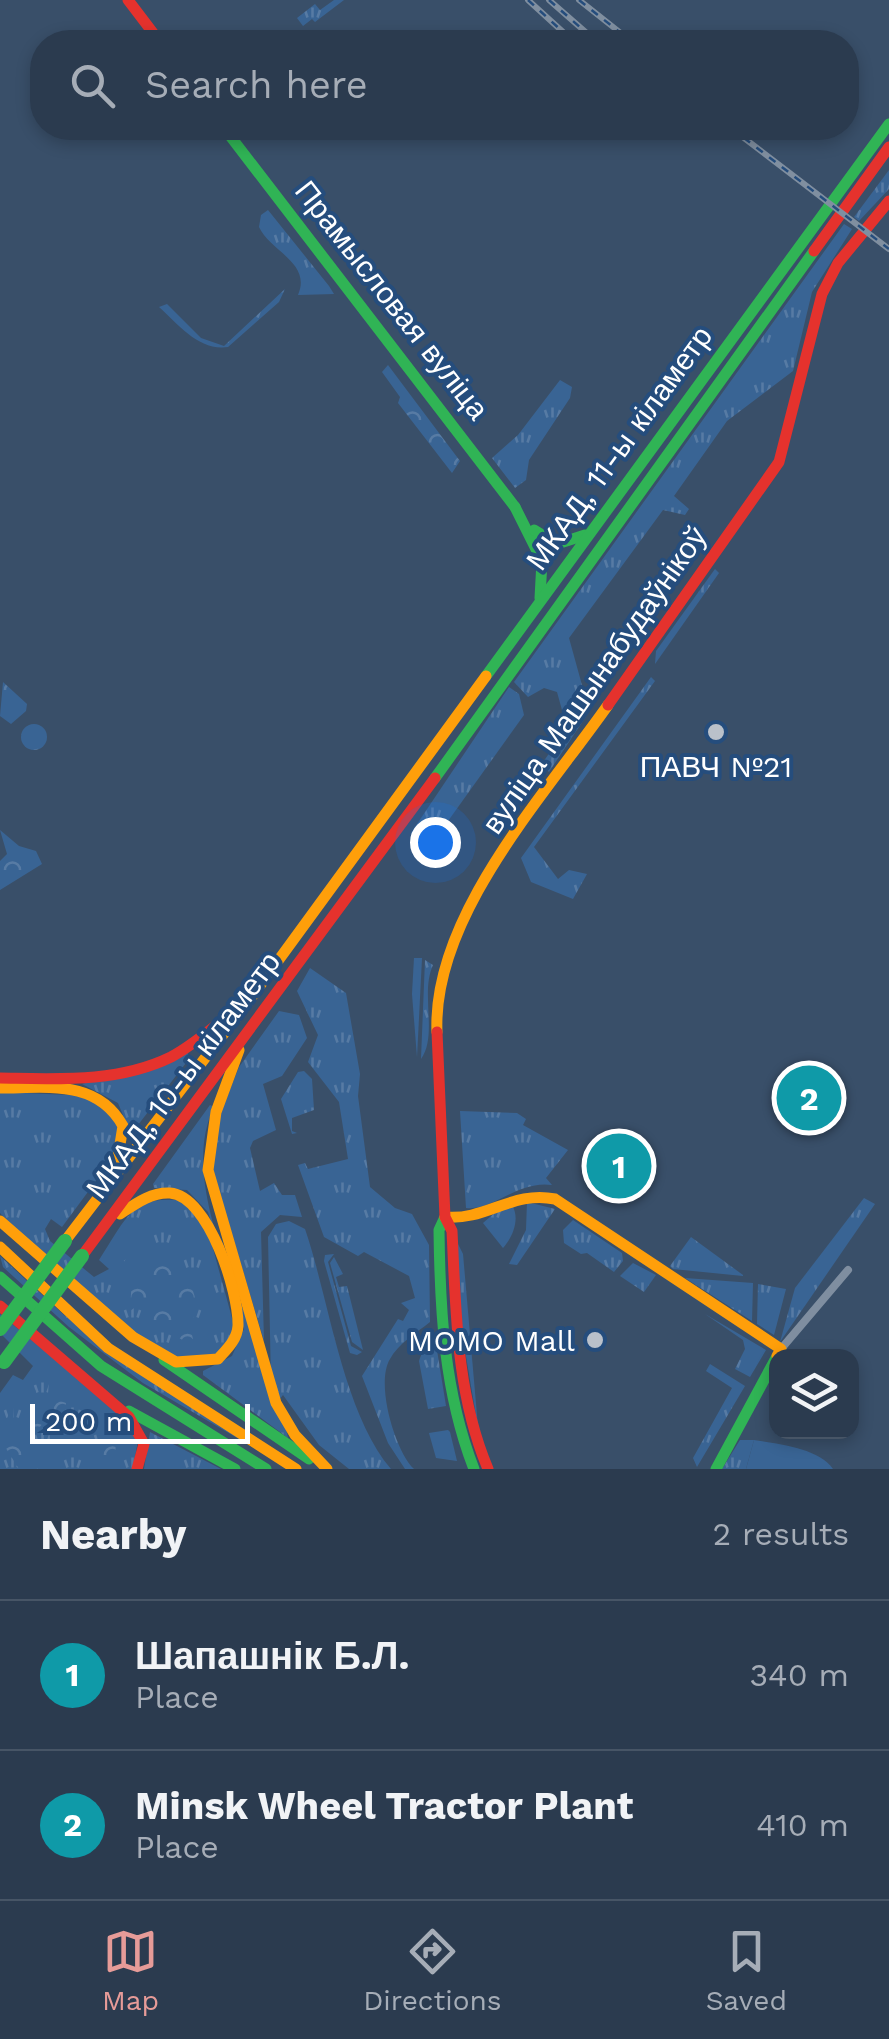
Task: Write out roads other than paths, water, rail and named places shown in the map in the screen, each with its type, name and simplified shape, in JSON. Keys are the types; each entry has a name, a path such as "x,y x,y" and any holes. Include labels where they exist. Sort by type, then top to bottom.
{"main road":[{"path":"128,0 151,30"},
{"name":"МКАД, 11-ы кіламетр","path":"393,804 889,124"},
{"name":"Прамысловая вуліца","path":"233,140 515,506"},
{"name":"МКАД, 11-ы кіламетр","path":"407,813 889,148"},
{"name":"вуліца Машынабудаўнікоў","path":"488,1469 476,1444 464,1374 452,1231 445,1217 434,1022 452,938 500,859 779,462 822,294 838,262 889,201"},
{"path":"515,506 538,534 552,543 574,542 594,529"},
{"path":"515,506 542,561 544,586 538,607"},
{"name":"МКАД, 10-ы кіламетр","path":"0,1330 393,804"},
{"name":"МКАД, 10-ы кіламетр","path":"2,1365 407,813"},
{"path":"0,1078 85,1077 145,1068 187,1047 248,1002"},
{"path":"244,1038 211,1131 210,1182 276,1403 288,1426 325,1469"},
{"path":"0,1088 78,1089 96,1094 114,1107 124,1135 109,1187"},
{"path":"100,1232 144,1196 166,1192 186,1196 206,1217 234,1302 235,1339 212,1362 176,1362 134,1338"},
{"path":"445,1217 484,1212 518,1195 554,1199 769,1349"},
{"name":"вуліца Машынабудаўнікоў","path":"445,1217 439,1230 444,1337 463,1445 474,1469"},
{"path":"0,1221 134,1338 325,1469"},
{"path":"0,1247 108,1348 296,1469"},
{"path":"0,1277 101,1366 266,1469"},
{"path":"0,1306 107,1398 140,1434 144,1451 137,1469"},
{"path":"716,1469 769,1372"},
{"path":"107,1398 235,1469"}],"street":[{"path":"783,1349 848,1270"}],"railway":[{"path":"528,0 561,30"},
{"path":"549,0 583,30"},
{"path":"579,0 617,30"},
{"path":"747,140 889,249"}],"place":[{"name":"ПАВЧ №21","path":"716,732"},
{"name":"Minsk Wheel Tractor Plant","path":"809,1098"},
{"name":"Шапашнік Б.Л.","path":"619,1166"},
{"name":"MOMO Mall","path":"595,1340"}]}
